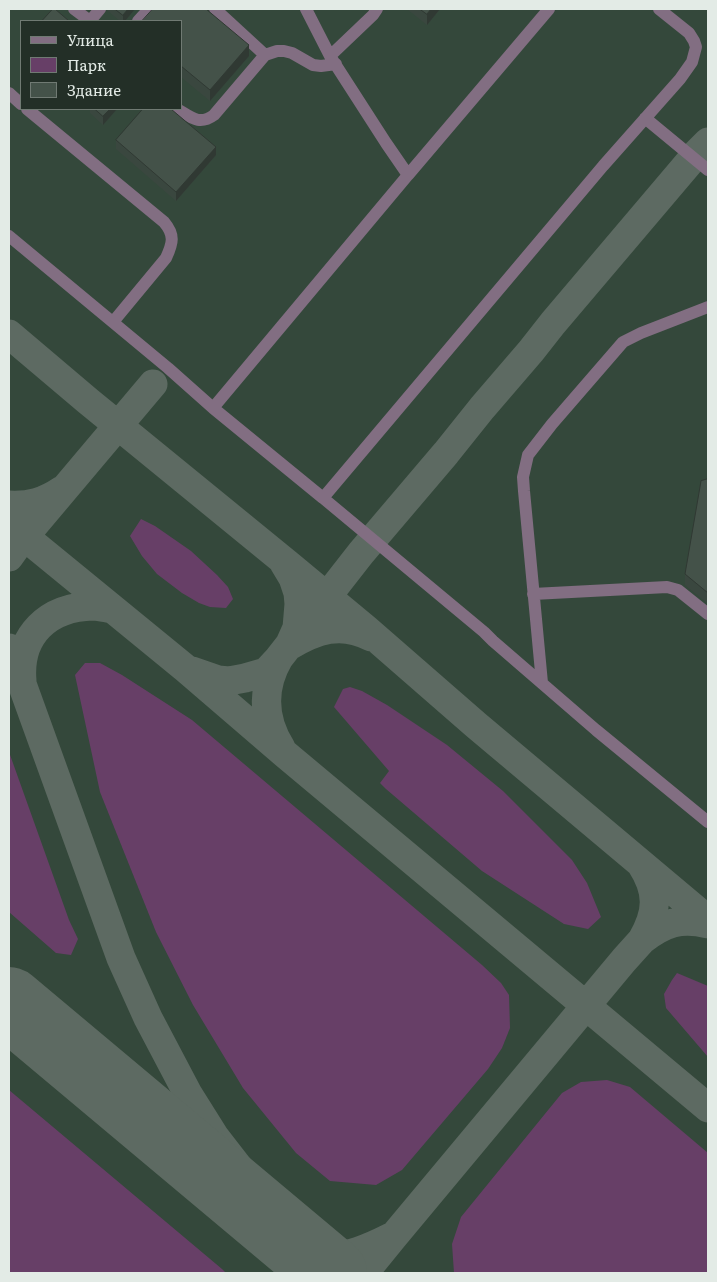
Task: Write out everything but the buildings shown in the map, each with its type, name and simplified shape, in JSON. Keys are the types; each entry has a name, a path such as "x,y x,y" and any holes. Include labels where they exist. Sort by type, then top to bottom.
{"lane":[{"path":"74,9 89,20"},
{"path":"91,20 100,9"},
{"path":"139,20 149,9"},
{"path":"215,9 265,55"},
{"path":"306,9 333,60 380,135 408,175"},
{"path":"179,110 198,121 209,119 265,55 277,51 292,53 313,65 321,66 333,60 374,15 377,9"},
{"path":"213,408 549,9"},
{"path":"323,498 478,313 680,79 692,62 696,47 694,41 689,34 659,9"},
{"path":"9,94 20,103"},
{"path":"28,110 164,222 171,232 172,242 166,258 113,322"},
{"path":"645,118 708,170"},
{"path":"9,236 484,632 596,730 708,822"},
{"path":"542,683 523,484 528,455 552,424 623,342 708,307"},
{"path":"533,594 667,587 678,590 708,614"}],"shaded area":[{"path":"9,9 708,9 708,1273 9,1273"}],"green space":[{"path":"141,519 155,526 191,551 217,575 228,587 233,599 226,608 210,607 199,603 157,574 142,556 130,536"},
{"path":"85,663 100,663 192,720 482,965 501,983 509,995 510,1028 502,1048 488,1069 402,1170 376,1185 330,1181 296,1153 243,1088 193,1005 156,932 100,792 75,675"},
{"path":"350,687 362,691 387,705 447,745 503,791 572,860 587,883 601,917 588,929 564,924 482,871 386,789 380,783 389,771 334,707 343,689"},
{"path":"9,752 69,920 78,939 71,955 56,953 9,912"},
{"path":"677,973 708,986 708,1057 666,1008 664,994"},
{"path":"607,1080 630,1087 708,1153 708,1273 454,1273 452,1244 461,1217 562,1093 581,1082"},
{"path":"9,1090 222,1269 226,1273 9,1273"}],"taxiway":[{"path":"281,748 271,726 266,704 269,681 279,658 361,553 553,323 708,142"},
{"path":"9,334 367,630 476,725 708,920"},
{"path":"9,557 153,384"},
{"path":"9,505 24,505 37,502 49,498 62,490"},
{"path":"9,524 185,668 708,1108"},
{"path":"284,563 293,578 299,604 297,628 289,646 309,636 329,630 349,629 371,637"},
{"path":"22,681 22,665 25,650 31,637 50,618 77,608 95,606 112,609"},
{"path":"9,648 121,958 148,1018 188,1094 215,1137 295,1243 305,1259 310,1273"},
{"path":"192,671 218,680 229,681 266,672 279,658"},
{"path":"641,864 651,884 654,902 651,920 642,940 658,929 673,923 689,921 708,924"},
{"path":"364,1273 642,940"},
{"path":"295,1243 320,1254 332,1256 349,1254 391,1237"}],"runway":[{"path":"9,1003 331,1273"}]}
